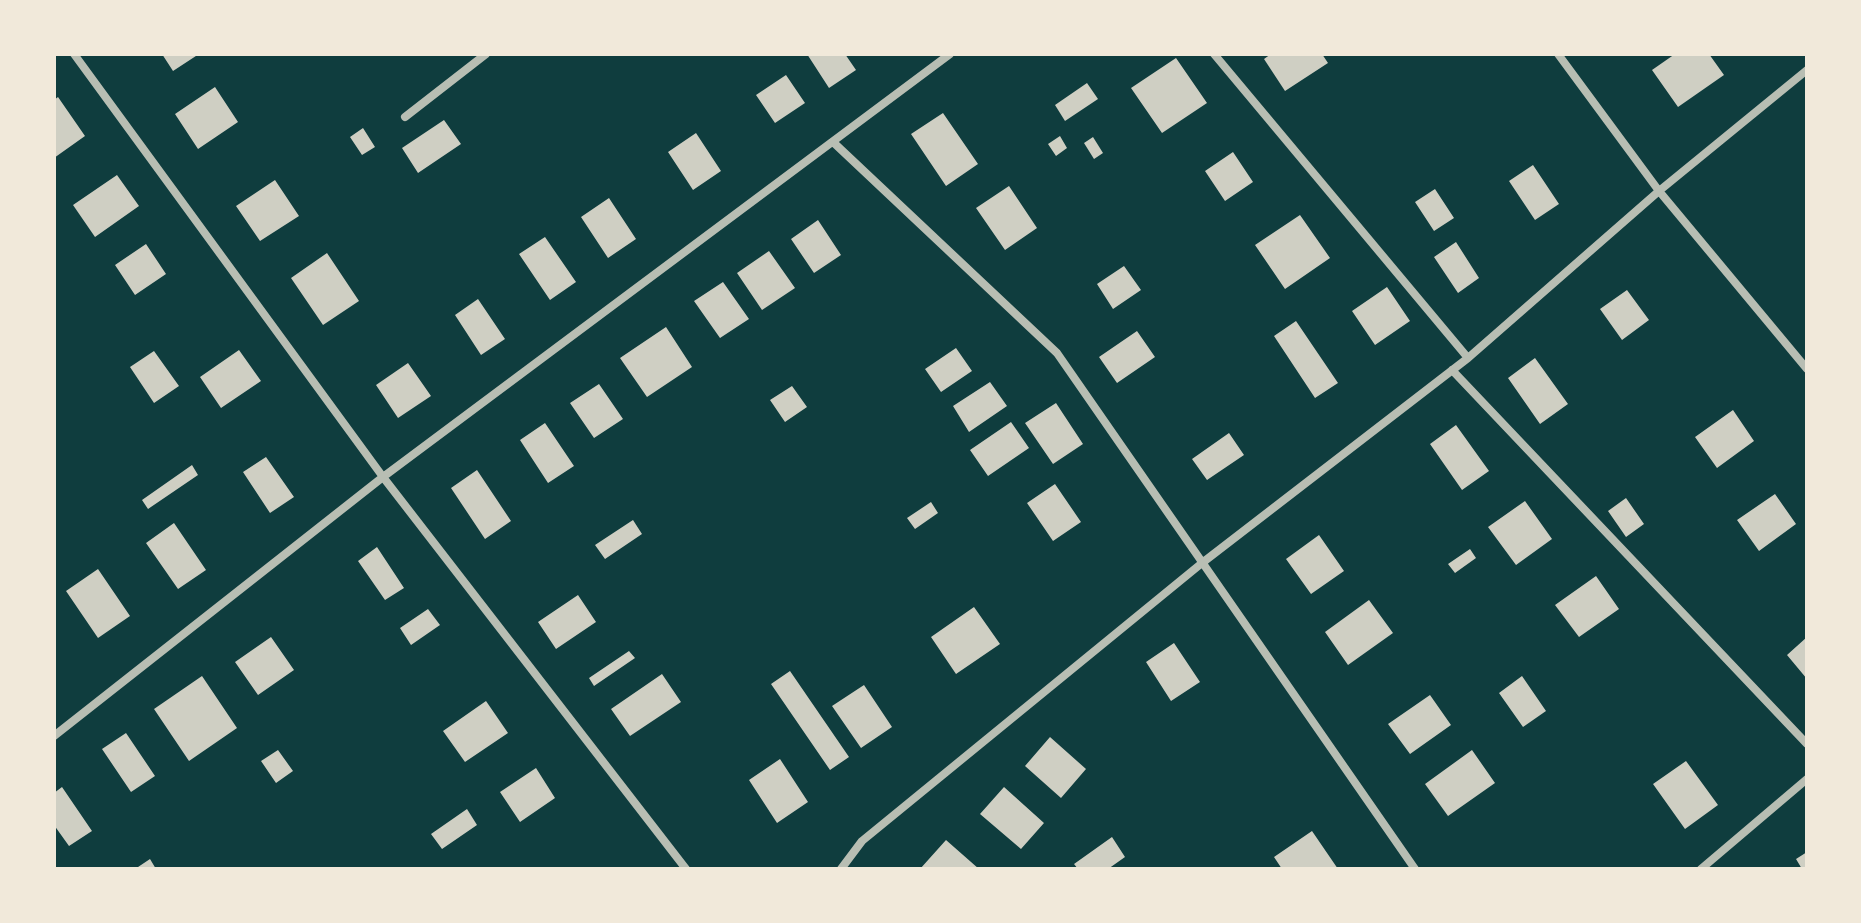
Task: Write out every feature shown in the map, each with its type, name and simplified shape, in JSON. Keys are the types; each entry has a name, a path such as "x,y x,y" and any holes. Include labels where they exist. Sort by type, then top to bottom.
{"street":[{"path":"74,54 383,477 686,869"},
{"path":"405,117 486,54"},
{"path":"54,736 383,477 950,54"},
{"path":"1214,54 1468,358"},
{"path":"1558,54 1659,191 1807,369"},
{"path":"841,869 862,841 1202,563 1468,358 1659,191 1807,70"},
{"path":"833,142 1057,353 1415,869"},
{"path":"1452,370 1807,744"},
{"path":"1701,869 1807,779"}],"building":[{"path":"162,54 199,54 173,71"},
{"path":"807,54 845,54 856,70 829,88"},
{"path":"1271,54 1322,54 1328,63 1285,91 1264,59"},
{"path":"1675,54 1709,54 1724,75 1678,107 1652,70"},
{"path":"1176,58 1207,103 1162,133 1131,88"},
{"path":"786,75 805,103 775,123 756,95"},
{"path":"1087,83 1098,99 1065,121 1055,105"},
{"path":"215,87 238,122 198,149 175,114"},
{"path":"58,97 85,136 54,158 54,100"},
{"path":"943,113 978,164 946,186 911,134"},
{"path":"444,120 461,144 418,173 402,148"},
{"path":"363,128 375,147 362,155 350,137"},
{"path":"696,133 721,171 693,190 668,152"},
{"path":"1060,136 1067,148 1056,156 1048,144"},
{"path":"1093,137 1103,153 1094,159 1084,143"},
{"path":"1233,152 1253,182 1225,201 1205,171"},
{"path":"1533,165 1559,204 1535,220 1509,181"},
{"path":"117,175 139,206 95,237 73,205"},
{"path":"275,180 299,216 260,241 236,206"},
{"path":"1009,186 1037,228 1005,250 976,208"},
{"path":"1435,189 1454,218 1434,231 1415,202"},
{"path":"609,198 636,239 608,258 581,217"},
{"path":"1300,215 1330,258 1285,289 1255,245"},
{"path":"818,220 841,255 814,273 791,239"},
{"path":"545,237 576,282 550,300 519,254"},
{"path":"1456,242 1479,278 1458,293 1434,257"},
{"path":"146,244 166,274 135,295 115,265"},
{"path":"769,251 795,288 762,310 737,273"},
{"path":"327,253 359,301 323,325 291,278"},
{"path":"1124,266 1141,290 1113,309 1097,284"},
{"path":"723,282 749,319 720,338 694,301"},
{"path":"1387,287 1410,321 1375,345 1352,311"},
{"path":"1627,290 1649,320 1622,340 1600,309"},
{"path":"478,299 505,339 481,355 455,315"},
{"path":"1296,321 1338,383 1315,398 1274,336"},
{"path":"666,327 692,367 647,397 620,358"},
{"path":"1137,331 1155,357 1117,383 1099,357"},
{"path":"956,348 972,371 941,392 925,369"},
{"path":"239,350 261,381 221,408 200,377"},
{"path":"154,351 179,386 154,403 130,367"},
{"path":"1535,358 1568,404 1540,424 1508,378"},
{"path":"408,363 431,396 398,418 376,385"},
{"path":"990,382 1007,406 969,432 953,406"},
{"path":"599,384 623,419 594,438 570,403"},
{"path":"792,386 807,407 785,422 770,400"},
{"path":"1056,403 1083,444 1053,464 1025,423"},
{"path":"1733,410 1754,441 1717,468 1695,437"},
{"path":"1011,422 1029,448 988,476 970,450"},
{"path":"545,423 574,466 548,483 520,440"},
{"path":"1456,425 1489,471 1462,490 1430,444"},
{"path":"1229,433 1244,455 1207,480 1192,459"},
{"path":"266,457 294,497 270,513 243,472"},
{"path":"192,465 198,475 148,509 142,500"},
{"path":"477,470 511,521 485,539 451,488"},
{"path":"1055,484 1081,522 1053,541 1027,503"},
{"path":"1775,494 1796,524 1759,551 1737,520"},
{"path":"1626,498 1644,524 1626,537 1608,511"},
{"path":"1525,501 1552,539 1516,565 1488,527"},
{"path":"931,502 938,513 915,529 907,518"},
{"path":"633,520 642,534 605,559 595,545"},
{"path":"174,523 206,570 178,589 146,543"},
{"path":"1319,535 1344,571 1311,594 1286,559"},
{"path":"377,547 404,588 385,600 358,561"},
{"path":"1470,549 1476,558 1455,573 1448,564"},
{"path":"98,569 130,616 98,638 66,591"},
{"path":"1596,576 1619,609 1579,637 1555,605"},
{"path":"578,595 596,622 556,649 538,622"},
{"path":"1369,600 1393,633 1348,665 1325,632"},
{"path":"974,607 1000,644 956,674 931,637"},
{"path":"428,609 440,625 411,645 400,628"},
{"path":"271,637 294,670 258,695 235,662"},
{"path":"1807,637 1807,679 1787,655"},
{"path":"1174,643 1200,682 1171,701 1146,662"},
{"path":"629,651 635,658 594,686 589,678"},
{"path":"790,671 849,757 830,770 771,684"},
{"path":"662,674 681,702 630,736 611,709"},
{"path":"202,676 237,728 189,761 154,709"},
{"path":"1522,676 1546,711 1523,727 1499,693"},
{"path":"864,685 892,727 861,748 832,706"},
{"path":"1430,695 1451,725 1410,754 1388,724"},
{"path":"486,701 508,733 465,762 443,731"},
{"path":"126,733 155,776 131,792 102,749"},
{"path":"1050,737 1086,769 1061,798 1025,766"},
{"path":"278,750 293,771 276,783 261,761"},
{"path":"1472,750 1495,783 1448,816 1425,784"},
{"path":"780,759 808,802 777,823 749,780"},
{"path":"1686,761 1718,805 1685,829 1653,784"},
{"path":"536,768 555,798 520,822 500,792"},
{"path":"62,787 92,831 69,846 54,825 54,793"},
{"path":"1004,787 1044,823 1021,849 980,814"},
{"path":"467,809 477,825 442,849 431,834"},
{"path":"1312,831 1338,869 1282,869 1274,857"},
{"path":"1112,837 1125,857 1108,869 1078,869 1074,864"},
{"path":"946,840 979,869 920,869"},
{"path":"1807,852 1807,869 1802,869 1796,859"},
{"path":"150,859 156,869 135,869"}]}
